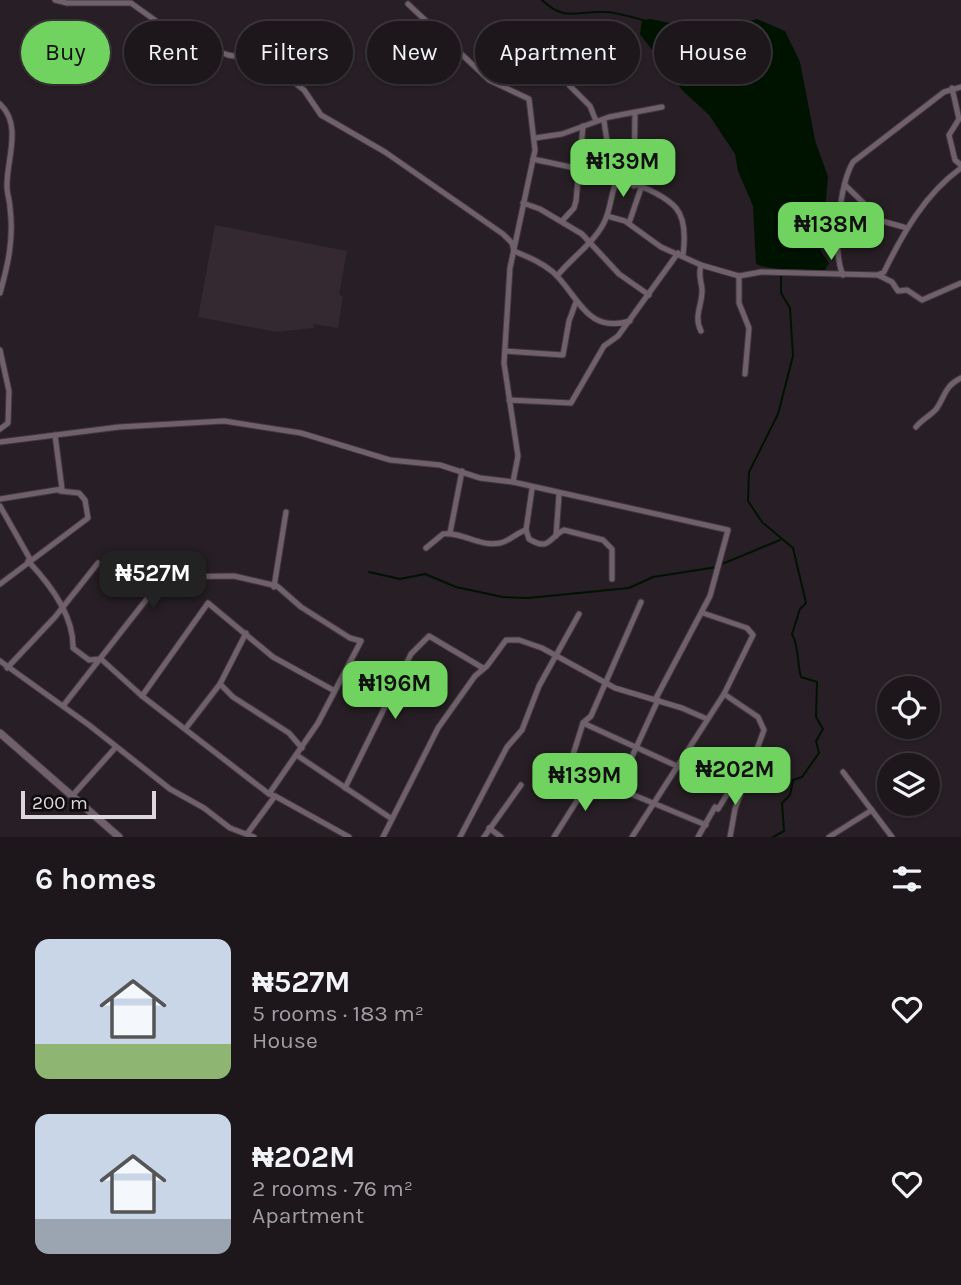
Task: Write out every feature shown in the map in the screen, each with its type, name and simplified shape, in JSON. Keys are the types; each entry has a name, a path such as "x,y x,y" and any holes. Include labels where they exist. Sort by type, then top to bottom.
{"street":[{"path":"55,0 67,3 131,3 177,36 228,55 247,58 290,79 304,90 321,116 385,152 503,234 512,243 514,251"},
{"path":"408,5 489,80 529,99 535,138 508,283 505,351 518,456 513,482"},
{"path":"569,85 590,106 596,121"},
{"path":"843,275 836,261 846,172 863,152 952,88 961,87"},
{"path":"607,216 629,223 662,247 701,265 739,276 781,273 878,275 884,272 907,228 931,196 961,167 956,160 949,135 959,119 952,88"},
{"path":"0,104 7,112 12,137 6,189 9,201 10,256 0,293"},
{"path":"535,138 604,121 610,117 662,107"},
{"path":"629,223 637,187 635,113"},
{"path":"604,121 608,148 607,175"},
{"path":"562,221 574,208 583,126"},
{"path":"509,400 571,403 604,346 618,336 681,254 684,226 677,209 660,196 607,175 533,159"},
{"path":"557,276 569,260 591,242 607,216 617,180"},
{"path":"845,185 882,221 907,228"},
{"path":"0,203 9,201"},
{"path":"523,203 562,221 591,242 619,274 649,295"},
{"path":"514,251 535,259 557,276 576,302 599,323 616,325 629,321"},
{"path":"0,254 10,256"},
{"path":"701,265 699,279 702,288 697,314 701,331"},
{"path":"878,275 892,282 898,291 907,290 922,300 961,283"},
{"path":"739,276 739,303 749,328 745,374"},
{"path":"505,351 563,355 569,321 576,302"},
{"path":"0,351 10,411 8,423 0,429"},
{"path":"916,427 924,417 935,411 949,383 961,378"},
{"path":"0,442 224,421 301,433 390,460 461,471 480,478 513,482 532,489 728,530 703,613 657,700 618,787"},
{"path":"55,435 63,483 60,491"},
{"path":"450,533 461,471"},
{"path":"532,489 526,530 529,539 540,544 552,542 564,530 603,540 612,549 612,579"},
{"path":"0,499 60,491 79,493 85,500 88,517 0,584"},
{"path":"556,536 559,495"},
{"path":"0,506 29,560 52,589 62,608 74,638 74,648 89,660 101,659 142,696 272,795 349,837"},
{"path":"274,587 286,512"},
{"path":"426,548 440,535 450,533 484,545 503,543 526,530"},
{"path":"7,668 62,608 98,563"},
{"path":"0,661 170,789 204,808 230,828 250,836 272,795 318,723 361,641 350,638 274,587 234,576 164,578 63,706"},
{"path":"641,602 591,716 583,723 572,758 576,766 588,773 706,825"},
{"path":"142,696 206,603 212,605 273,657 333,690"},
{"path":"632,837 657,803 724,694 753,635 747,628 703,613"},
{"path":"460,837 508,747 522,730 536,694 579,614"},
{"path":"186,728 220,684 246,634"},
{"path":"345,788 411,654 425,637 429,636 483,669"},
{"path":"383,837 438,728 504,642 510,639 542,648 605,682 707,719"},
{"path":"220,684 233,697 289,733 302,748"},
{"path":"724,694 764,725 764,735 735,808 730,837"},
{"path":"583,723 679,767"},
{"path":"0,733 118,837"},
{"path":"72,796 117,747"},
{"path":"298,756 392,819"},
{"path":"698,837 715,807 718,809 732,788 741,772 738,771 753,758"},
{"path":"844,772 892,837"},
{"path":"554,837 580,796 588,773"},
{"path":"484,837 521,785"},
{"path":"829,837 872,810"},
{"path":"489,828 501,837"}],"shaded area":[{"path":"642,20 660,21 654,21 654,53 640,34"},
{"path":"771,25 785,31 800,62 815,140 828,177 821,252 829,263 824,272 756,264 753,206 738,171 735,154 709,115 678,84 771,84"},
{"path":"215,225 347,251 339,295 343,296 338,328 314,324 313,328 276,332 198,317"}],"waterway":[{"path":"542,0 564,13 609,12 643,20"},
{"path":"773,837 784,831 782,803 790,795 793,780 802,777 819,753 816,741 823,729 816,717 817,682 801,677 792,634 800,609 806,603 793,548 762,522 748,501 749,472 778,414 793,356 790,308 781,293 781,276"},
{"path":"722,564 780,540"},
{"path":"369,572 400,579 425,574 456,587 503,597 528,598 629,588 653,577 717,567"}]}
